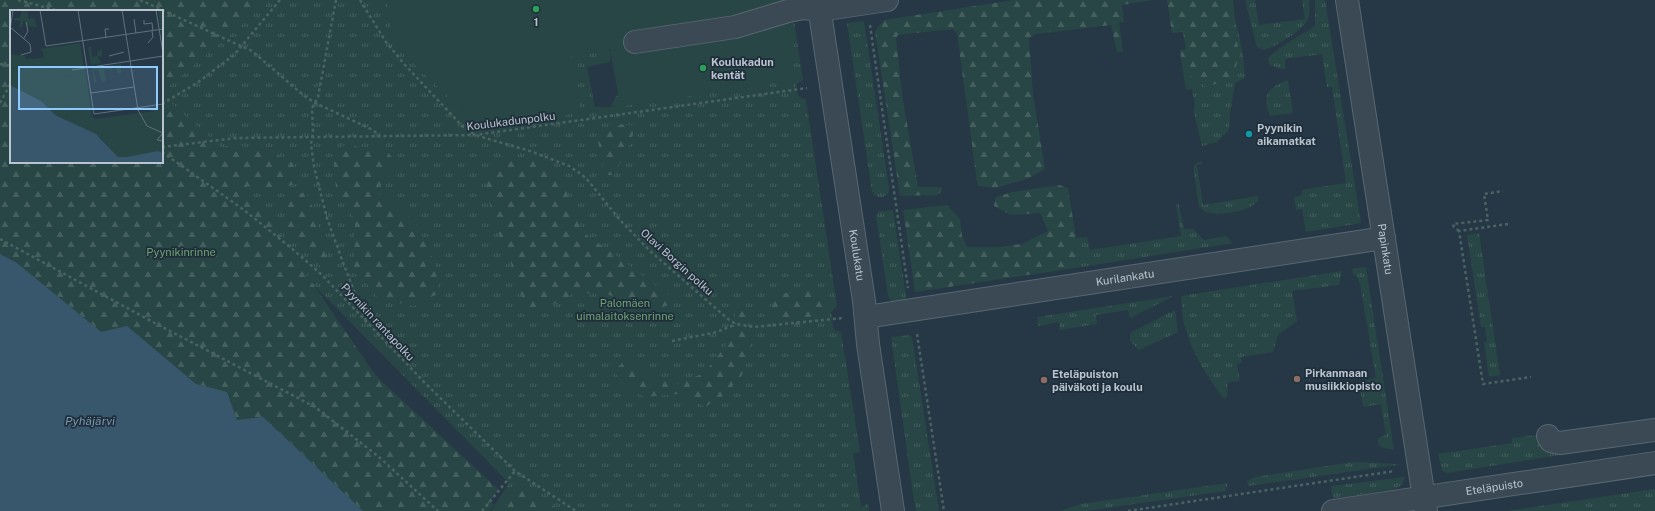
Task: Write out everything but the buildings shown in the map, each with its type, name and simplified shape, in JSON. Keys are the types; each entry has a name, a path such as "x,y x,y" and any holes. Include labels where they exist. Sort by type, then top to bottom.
{"street":[{"name":"Papinkatu","path":"1347,0 1425,504"},
{"path":"635,42 735,27 788,10 819,5 877,2"},
{"name":"Koulukatu","path":"819,5 856,317 868,344 892,511"},
{"name":"Kurilankatu","path":"856,317 913,310 1384,238"},
{"path":"1548,436 1551,441 1560,443 1655,430"},
{"name":"Eteläpuisto","path":"1333,511 1425,504 1655,463"}],"path":[{"path":"18,0 55,10"},
{"path":"140,0 162,10"},
{"path":"163,103 197,83 234,55 280,0"},
{"path":"336,0 318,97 312,108 311,144 314,167 327,218 367,322"},
{"path":"360,0 386,42 405,65 463,127 475,135"},
{"path":"877,2 909,296 913,310 944,511"},
{"path":"163,10 252,51 302,94 315,103 381,135"},
{"path":"0,64 10,66"},
{"path":"0,103 10,85"},
{"name":"Koulukadunpolku","path":"163,147 236,138 475,135 812,87"},
{"name":"Olavi Borgin polku","path":"475,135 530,151 569,166 578,172 586,178 620,220 650,251 728,319 736,324 754,327 856,317"},
{"name":"Pyynikin rantapolku","path":"163,153 244,210 290,247 321,274 424,382 515,471 576,511"},
{"path":"1503,191 1484,194 1488,220 1454,224 1454,226 1459,231 1483,384 1531,377"},
{"path":"1459,231 1508,224"},
{"path":"0,239 151,321 315,406 379,457 438,511"},
{"path":"672,341 717,332 736,324"},
{"path":"1128,511 1405,469 1419,469"},
{"path":"482,511 515,471"}],"green space":[{"name":"Palomäen uimalaitoksenrinne","path":"0,0 478,0 608,49 611,52 610,62 587,67 595,107 611,107 616,96 631,93 784,20 794,21 803,80 796,84 798,96 806,100 837,306 831,312 834,330 841,332 860,452 853,453 861,506 868,504 869,511 491,511 509,483 217,187 253,240 494,505 489,511 357,511 0,283"},
{"name":"Pyynikinrinne","path":"0,0 271,0 163,91 163,10 10,10 10,163 163,163 163,96 221,147 238,145 274,154 294,163 301,182 272,191 246,186 376,376 498,489 484,511 363,511 264,417 236,420 227,392 196,384 127,326 101,332 17,263 0,254"},
{"name":"Koulukadun kentät","path":"387,0 783,0 795,80 481,128 394,45","holes":["610,49 620,106 580,112 571,56"]},
{"path":"1014,0 1153,0 1122,5 1124,22 1119,23 1123,52 1117,52 1111,25 1036,34 1029,38 1033,94 1045,169 1029,178 996,188 978,186 957,33 953,29 898,35 896,38 902,94 918,187 942,187 942,191 937,195 900,196 875,31 884,20"},
{"path":"1167,0 1233,0 1239,58 1231,79 1206,87 1192,76 1183,72 1180,50 1186,49 1183,32 1172,33"},
{"path":"1245,0 1255,0 1259,25 1305,19 1302,0 1309,0 1309,16 1302,27 1290,37 1264,50 1257,47"},
{"path":"1315,0 1325,0 1361,223 1306,232 1302,209 1296,210 1294,197 1302,195 1302,190 1346,183 1332,87 1327,87 1322,54 1285,59 1286,69 1269,65 1268,58 1273,53 1315,26"},
{"path":"1235,17 1243,54 1245,78 1235,83 1229,130 1217,142 1202,146 1193,109 1195,107 1192,89 1186,90 1183,72 1192,76 1206,87 1239,58"},
{"path":"864,21 889,188 888,194 882,197 876,196 872,192 847,23"},
{"path":"1288,80 1293,113 1270,116 1266,103 1268,93 1275,86"},
{"path":"622,124 635,126 631,142 614,175 604,175 597,135"},
{"path":"344,145 386,150 395,161 377,193 414,220 435,263 439,293 414,306 378,298 354,267 355,220 336,188 333,157"},
{"path":"504,155 534,158 560,174 581,231 625,262 677,302 649,312 607,294 575,293 552,305 527,308 516,283 508,252 495,227 484,177"},
{"path":"1200,161 1203,164 1197,165 1203,205 1258,196 1258,201 1248,208 1236,212 1216,214 1204,211 1199,207 1194,174 1194,165"},
{"path":"1059,185 1068,188 1076,238 1075,268 915,292 903,210 947,205 960,219 962,236 967,247 999,247 1022,244 1048,231 1040,213 1011,215 994,206 996,197 1013,192"},
{"path":"304,192 307,194 315,213 327,260 326,270 319,265 284,224 290,197"},
{"path":"1176,204 1179,205 1184,229 1193,229 1204,240 1226,236 1233,243 1075,268 1076,238 1087,237 1090,250 1181,236"},
{"path":"893,210 907,303 892,303 888,296 876,216 879,211"},
{"path":"1479,233 1500,375 1489,377 1484,342 1487,342 1485,327 1481,327 1467,235"},
{"path":"1366,267 1394,450 1381,447 1378,444 1378,438 1386,435 1381,404 1363,407 1359,382 1376,378 1360,284 1357,277 1353,274 1352,269"},
{"path":"1342,271 1339,285 1292,291 1297,321 1278,335 1273,352 1241,357 1242,363 1237,364 1240,381 1228,382 1227,397 1224,399 1206,374 1188,337 1184,323 1181,296"},
{"path":"819,289 827,306 819,322 795,325 777,323 770,307 780,294"},
{"path":"1174,296 1130,318 1128,310 1096,315 1097,324 1060,330 1059,322 1038,326 1037,317"},
{"path":"745,306 756,314 743,330 751,343 742,375 726,394 705,407 679,394 645,397 625,387 614,371 626,359 635,362 648,376 678,384 704,373 730,340 735,314"},
{"path":"1175,310 1178,332 1139,350 1130,341 1130,334 1132,332"},
{"path":"909,335 912,337 939,511 916,511 913,494 891,337"},
{"path":"1537,435 1539,441 1560,453 1560,455 1447,473 1442,471 1438,454 1512,443 1512,438"},
{"path":"1353,462 1397,465 1248,486 1247,481 1255,477"},
{"path":"1405,477 1402,485 1394,489 1333,499 1331,486"},
{"path":"1228,483 1225,491 1086,511 1060,511 1081,504"},
{"path":"517,484 561,511 503,511"},
{"path":"1655,489 1655,511 1507,511"}],"water":[{"name":"Pyhäjärvi","path":"0,254 17,263 101,332 127,326 196,384 227,392 237,420 263,417 363,511 0,511"}],"place":[{"name":"1","path":"536,9"},
{"name":"Koulukadun kentät","path":"703,68"},
{"name":"Pyynikin aikamatkat","path":"1249,134"},
{"name":"Pirkanmaan musiikkiopisto","path":"1297,379"},
{"name":"Eteläpuiston päiväkoti ja koulu","path":"1044,380"}]}
